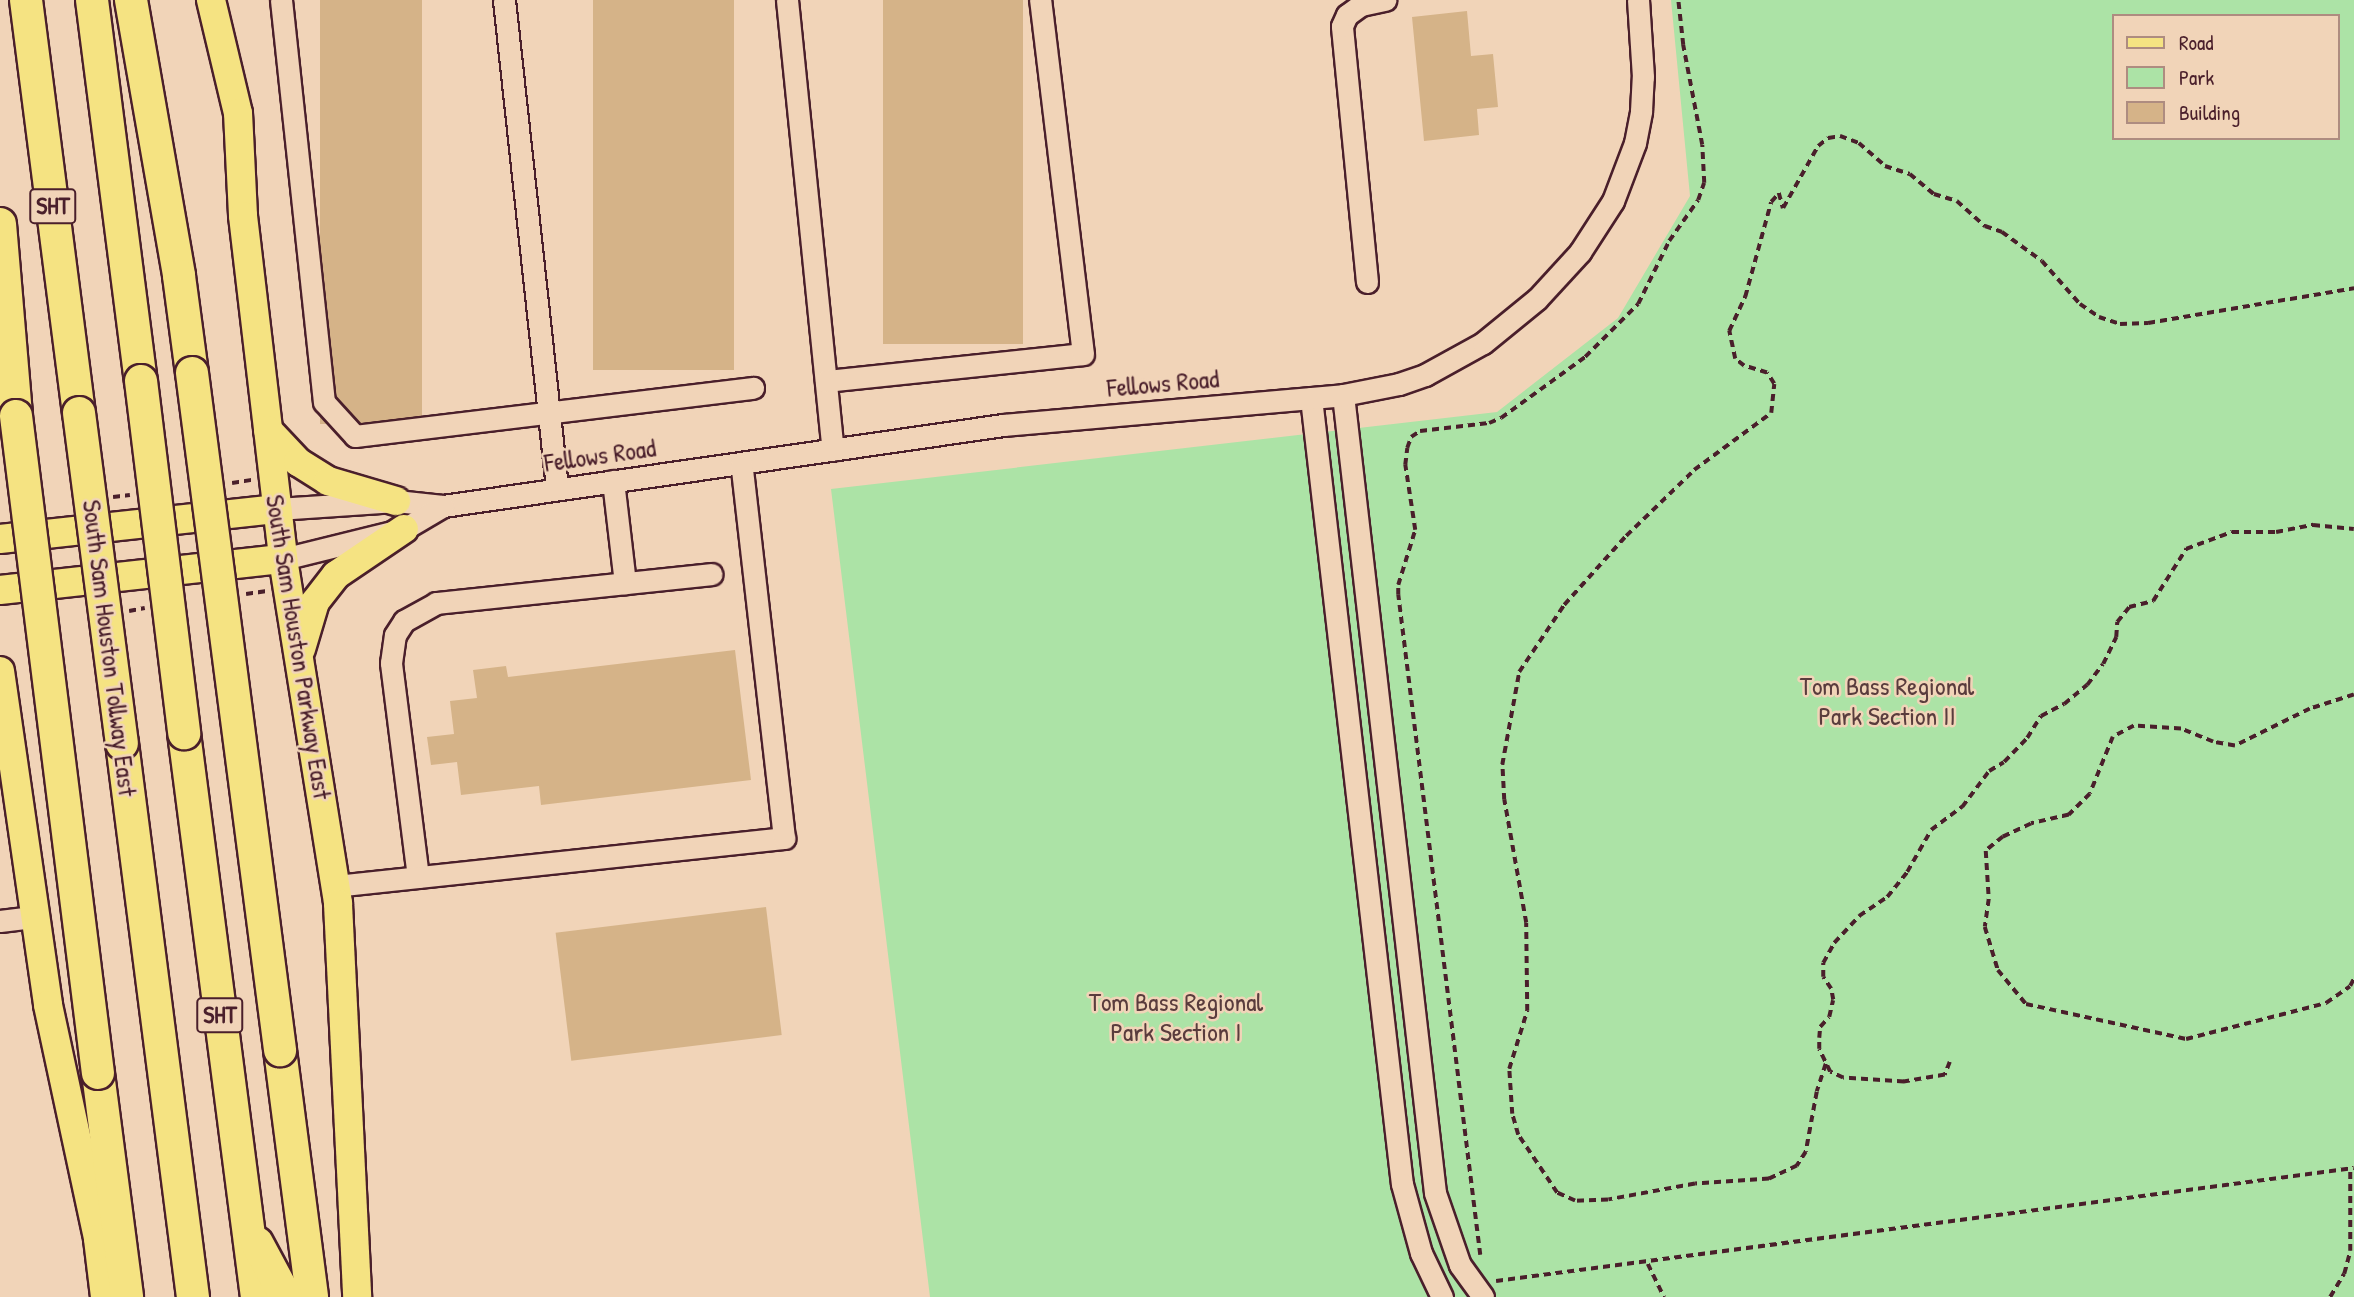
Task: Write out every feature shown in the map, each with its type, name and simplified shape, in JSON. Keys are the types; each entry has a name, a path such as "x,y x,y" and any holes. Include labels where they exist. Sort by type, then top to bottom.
{"highway":[{"name":"South Sam Houston Tollway East","path":"26,0 192,1297"},
{"name":"SHT","path":"92,0 257,1297"},
{"path":"131,0 179,276 312,1297"},
{"path":"0,224 16,416 127,1297"},
{"path":"122,743 173,1297"},
{"path":"246,1222 286,1297"}],"main road":[{"name":"South Sam Houston Parkway East","path":"211,0 238,113 243,216 283,559 335,886 357,1297"},
{"path":"268,430 298,462 328,481 396,501"},
{"path":"0,539 277,509"},
{"path":"300,655 315,601 337,575 404,529"},
{"path":"0,590 283,559"},
{"path":"0,671 48,1005 98,1239 105,1297"}],"street":[{"path":"281,0 324,402 355,436 753,388"},
{"path":"504,0 556,489"},
{"path":"787,0 833,450"},
{"path":"826,381 1083,354 1040,0"},
{"path":"1367,282 1342,26 1347,15 1361,5 1385,0"},
{"name":"Fellows Road","path":"277,509 396,501 443,506 1003,425 1343,395 1399,384 1458,359 1537,299 1580,252 1613,201 1634,143 1643,77 1638,0"},
{"path":"1343,395 1430,1161 1446,1231 1461,1265 1485,1286"},
{"path":"1311,398 1400,1165 1421,1253 1442,1297"},
{"path":"335,886 784,838 741,463"},
{"path":"612,481 625,583"},
{"name":"Fellows Road","path":"283,559 404,529 443,506"},
{"path":"418,877 391,663 395,635 404,621 436,603 712,574"},
{"path":"1358,802 1389,799"},
{"path":"0,922 35,917"},
{"path":"1400,1165 1430,1161"}],"path":[{"path":"1481,1260 1398,595 1398,586 1415,530 1405,465 1407,448 1411,437 1420,431 1489,423 1500,418 1585,357 1638,304 1670,241 1698,200 1704,183 1702,145 1683,45 1678,0"},
{"path":"1826,1064 1817,1092 1807,1152 1797,1166 1769,1179 1695,1184 1616,1199 1575,1201 1557,1193 1518,1135 1512,1114 1509,1069 1527,1011 1526,923 1504,800 1502,765 1519,672 1564,605 1626,536 1694,470 1771,413 1774,384 1767,373 1744,366 1735,359 1729,331 1745,297 1771,202 1779,193 1783,208 1818,146 1828,138 1840,136 1859,143 1885,166 1910,174 1934,194 1957,201 1985,226 2001,232 2042,261 2080,304 2099,317 2120,324 2148,323 2354,288"},
{"path":"1950,1062 1945,1075 1903,1082 1843,1078 1830,1072 1819,1049 1820,1027 1829,1017 1833,1000 1831,989 1823,977 1823,963 1833,943 1859,916 1887,897 1907,872 1931,830 1962,807 1989,771 2004,762 2027,738 2041,716 2064,704 2087,685 2112,646 2117,622 2129,607 2153,601 2186,548 2232,531 2276,533 2313,525 2354,529"},
{"path":"244,595 271,591"},
{"path":"119,612 147,608"},
{"path":"2354,695 2310,709 2235,746 2213,742 2180,729 2134,726 2113,737 2090,794 2069,815 2031,824 2003,836 1986,851 1989,899 1985,927 1998,970 2025,1004 2186,1038 2326,1003 2350,986 2354,978"},
{"path":"1485,1286 1494,1281 1508,1282 1648,1264 2352,1169 2350,1251 2344,1274 2330,1297"},
{"path":"1648,1264 1664,1297"}],"green space":[{"name":"Tom Bass Regional Park Section II","path":"1671,0 2354,0 2354,1297 930,1297 831,489 1497,412 1618,318 1690,196"}],"building":[{"path":"320,0 422,0 422,424 320,424"},
{"path":"593,0 734,0 734,370 593,370"},
{"path":"883,0 1023,0 1023,344 883,344"},
{"path":"1467,11 1471,56 1493,54 1498,107 1477,109 1479,135 1424,141 1412,17"},
{"path":"735,650 751,780 541,805 539,786 461,795 457,762 431,765 427,737 454,734 450,701 477,698 473,670 506,666 508,677"},
{"path":"766,907 782,1035 571,1061 556,933"}],"park label":[{"name":"Tom Bass Regional Park Section I","path":"1176,1017"}]}
